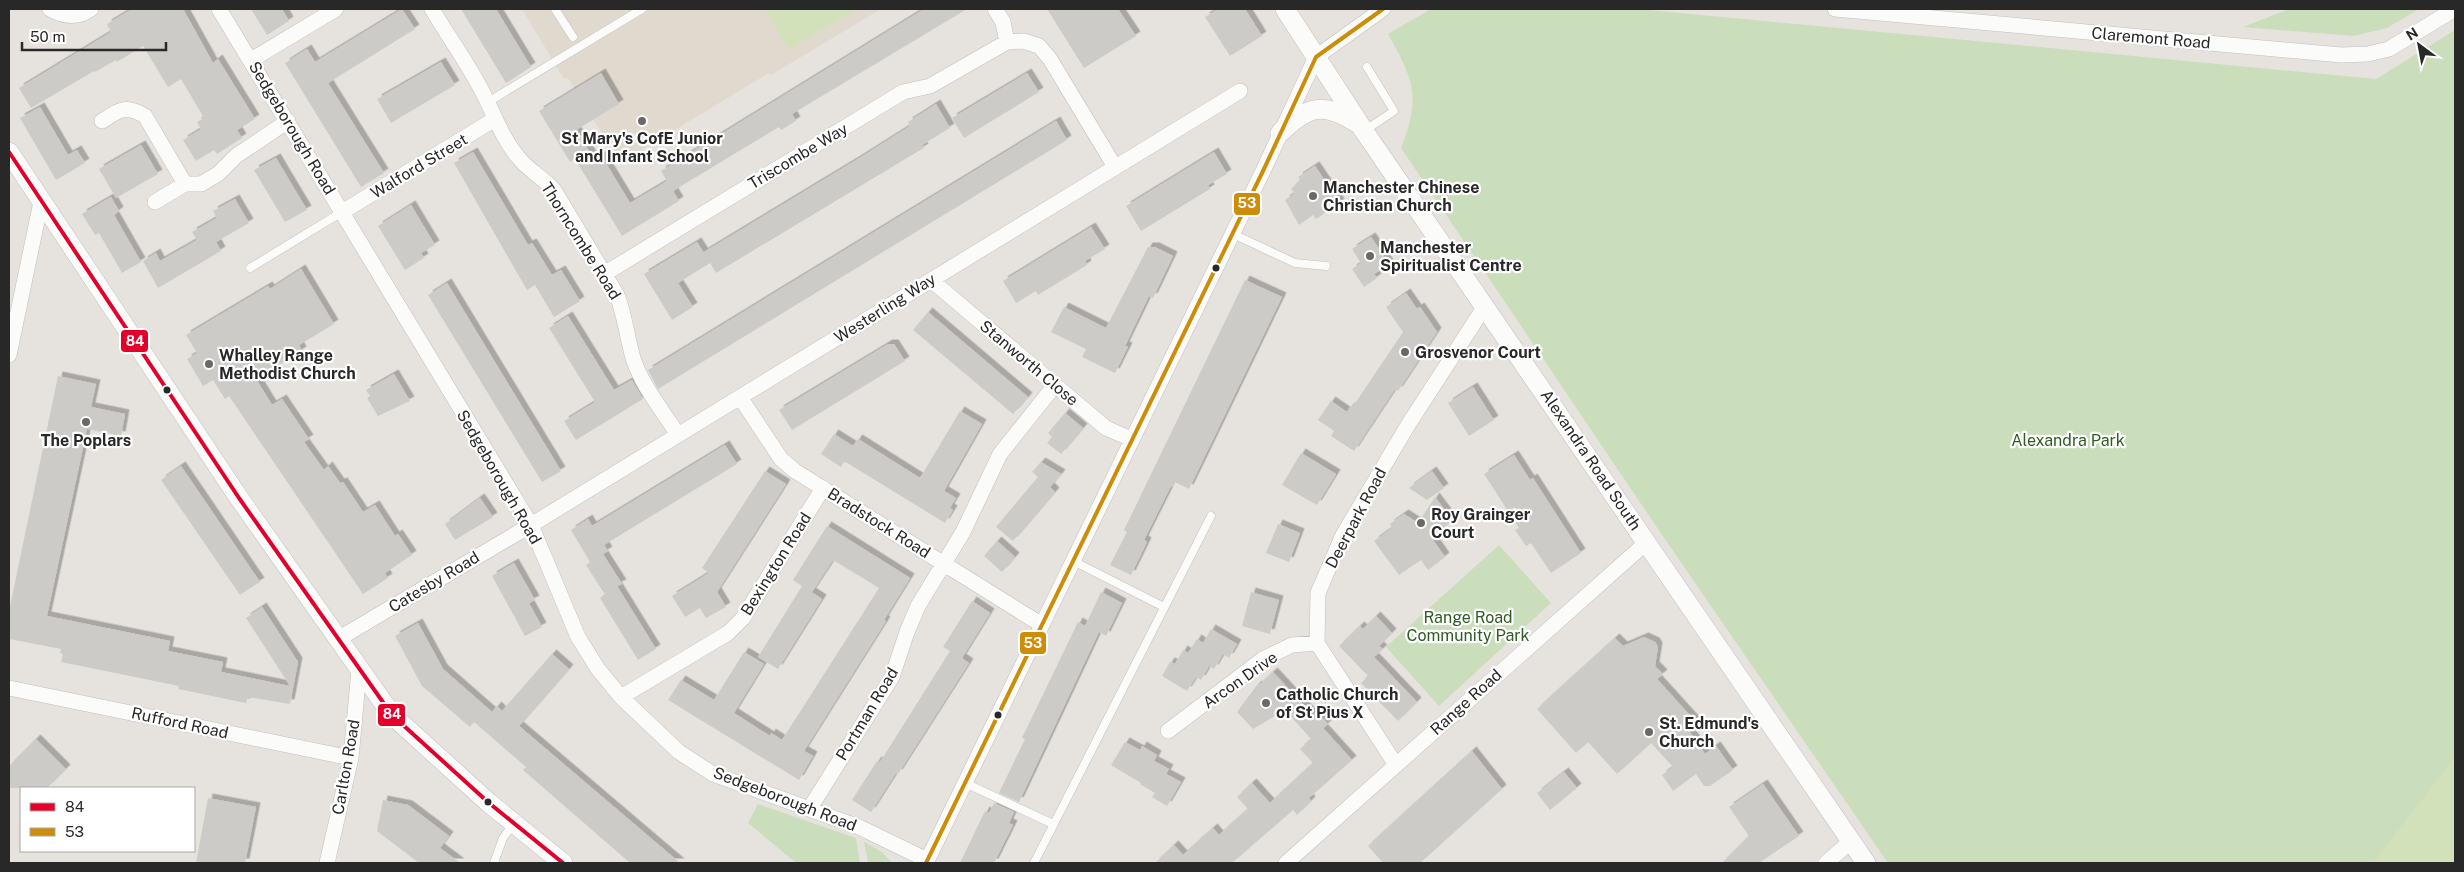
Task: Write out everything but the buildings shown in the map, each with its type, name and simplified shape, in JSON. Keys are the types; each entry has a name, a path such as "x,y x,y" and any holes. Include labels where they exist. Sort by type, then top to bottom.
{"street":[{"path":"50,9 60,15 72,16 91,9"},
{"name":"Sedgeborough Road","path":"219,9 531,525 578,637 598,669 620,697 679,752 713,774 859,827 926,862"},
{"path":"251,60 336,9"},
{"name":"Thorncombe Road","path":"432,9 488,102 495,119 517,156 527,167 541,176 554,190 617,295 624,313 633,358 639,373 678,435"},
{"path":"995,9 1003,22 1001,44 1024,41 1039,46 1050,59 1115,167"},
{"name":"Alexandra Road South","path":"1285,9 1362,128 1866,863"},
{"path":"926,862 1131,439 1233,234 1316,57 1383,9"},
{"name":"Claremont Road","path":"1844,9 2341,55 2368,54 2388,49 2455,9"},
{"name":"Triscombe Way","path":"604,274 903,92 930,86 1001,44"},
{"name":"Westerling Way","path":"531,525 1240,91"},
{"path":"1280,133 1306,111 1320,108 1344,115 1362,128"},
{"path":"102,121 122,109 135,109 145,116 185,184"},
{"name":"Walford Street","path":"342,212 495,119"},
{"path":"155,202 185,184 201,184 218,174 236,156 288,121"},
{"path":"9,152 239,498 392,715 489,803 563,863"},
{"path":"9,355 41,202"},
{"name":"Stanworth Close","path":"930,280 1106,428 1131,439"},
{"name":"Deerpark Road","path":"1317,643 1318,593 1343,535 1408,424 1485,306"},
{"name":"Portman Road","path":"810,808 892,677 918,606 962,532 1000,454 1055,385"},
{"name":"Bradstock Road","path":"740,397 781,459 823,488 1042,625"},
{"name":"Bexington Road","path":"620,697 728,633 743,618 823,488"},
{"name":"Catesby Road","path":"338,639 531,525"},
{"name":"Range Road","path":"1286,863 1647,542"},
{"path":"1317,643 1396,765"},
{"name":"Arcon Drive","path":"1168,731 1262,659 1292,646 1317,643"},
{"name":"Carlton Road","path":"327,863 350,758 359,670"},
{"name":"Rufford Road","path":"9,688 350,758"},
{"path":"1826,863 1851,841"}],"lane":[{"path":"555,9 573,37"},
{"path":"488,102 642,9"},
{"path":"1362,128 1394,111 1367,67"},
{"path":"250,268 342,212"},
{"path":"1233,234 1296,263 1326,266"},
{"path":"1034,863 1211,516"},
{"path":"1073,561 1164,607"},
{"path":"965,783 1054,824"},
{"path":"494,863 503,838 514,823"}],"shaded area":[{"name":"St Mary's CofE Junior and Infant School","path":"522,9 881,9 771,75 769,73 620,163 568,78 564,79"}],"green space":[{"path":"765,9 858,9 788,49"},
{"name":"Alexandra Park","path":"1431,9 1639,9 2376,79 2455,30 2455,863 1888,863 1660,532 1401,148 1411,116 1412,90 1404,64 1388,34"},
{"path":"2289,9 2419,9 2387,28 2354,36 2243,27"},
{"name":"Range Road Community Park","path":"1499,545 1551,603 1439,706 1386,647"},
{"path":"2455,757 2455,863 2373,863"},
{"path":"758,804 856,838 860,863 796,863 748,823"},
{"path":"864,842 882,852 892,863 868,863"}],"transit line":[{"name":"53","path":"926,863 1263,171 1316,57 1383,9"},
{"name":"84","path":"9,152 239,498 392,715 489,803 563,863"}],"place":[{"name":"St Mary's CofE Junior and Infant School","path":"642,121"},
{"name":"Manchester Chinese Christian Church","path":"1313,196"},
{"name":"Manchester Spiritualist Centre","path":"1370,256"},
{"name":"Grosvenor Court","path":"1405,352"},
{"name":"Whalley Range Methodist Church","path":"209,364"},
{"name":"The Poplars","path":"86,422"},
{"name":"Roy Grainger Court","path":"1421,523"},
{"name":"Catholic Church of St Pius X","path":"1266,703"},
{"name":"St. Edmund's Church","path":"1649,732"}]}
